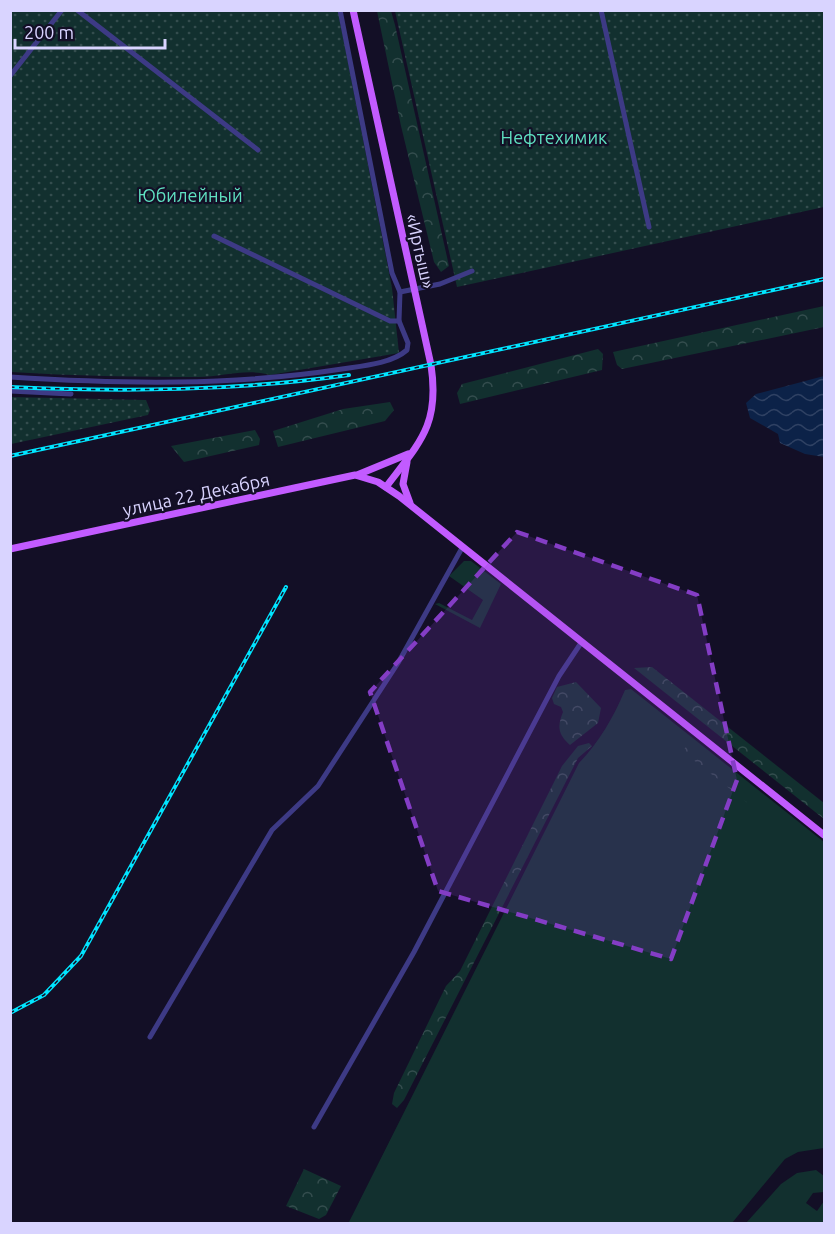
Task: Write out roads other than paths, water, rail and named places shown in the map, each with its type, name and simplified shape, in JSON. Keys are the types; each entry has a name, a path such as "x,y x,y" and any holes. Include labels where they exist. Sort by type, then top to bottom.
{"main road":[{"name":"«Иртыш»","path":"353,10 415,288 434,392 429,425 386,486"},
{"name":"улица 22 Декабря","path":"10,549 355,475 394,462 413,450"},
{"path":"413,450 403,476 406,495 413,508"},
{"path":"355,475 386,486 825,835"}],"street":[{"path":"10,76 62,10"},
{"path":"77,10 258,150"},
{"path":"10,377 177,384 217,382 229,378 257,380 326,371 402,355 407,350 408,343 399,321 400,292 392,273 340,10"},
{"path":"601,10 649,227"},
{"path":"214,236 390,321 399,321"},
{"path":"400,292 440,284 472,271"},
{"path":"10,391 71,394"},
{"path":"150,1037 272,830 318,786 398,663 462,548"},
{"path":"314,1127 414,952 553,687 581,643"}],"water":[{"path":"824,376 824,457 805,454 780,443 778,434 750,418 746,403 756,394"}],"railway":[{"path":"10,456 824,279"},
{"path":"10,387 180,389 264,384 349,375"},
{"path":"10,1013 44,995 81,956 286,587"}],"park label":[{"name":"Нефтехимик","path":"554,137"},
{"name":"Юбилейный","path":"190,195"}]}
